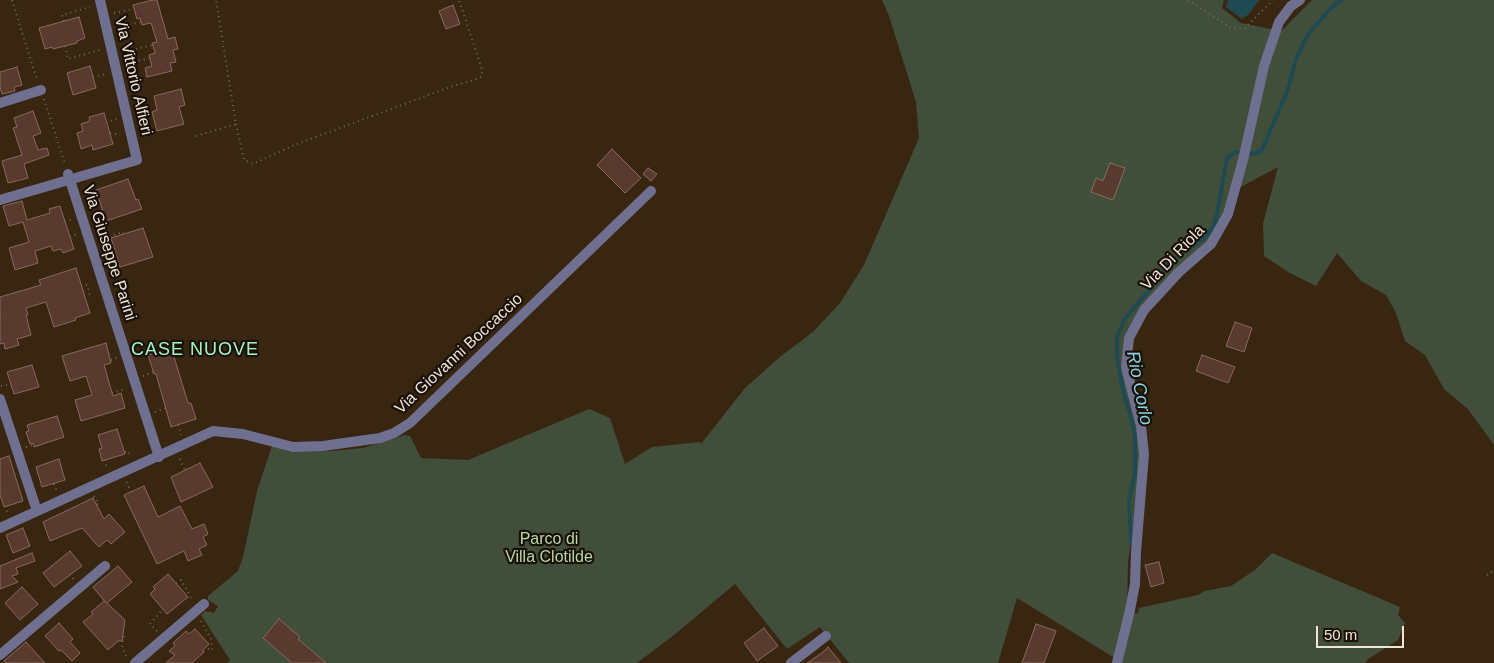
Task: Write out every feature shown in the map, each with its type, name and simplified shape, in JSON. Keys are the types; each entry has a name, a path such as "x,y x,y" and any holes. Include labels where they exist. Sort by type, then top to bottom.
{"street":[{"name":"Via Di Riola","path":"1117,663 1135,584 1144,454 1142,426 1126,367 1129,338 1144,310 1179,272 1211,244 1228,214 1243,160 1264,66 1279,22 1291,6 1300,0"},
{"name":"Via Vittorio Alfieri","path":"69,176 137,160 97,3"},
{"path":"0,103 40,90"},
{"path":"0,200 69,176"},
{"name":"Via Giuseppe Parini","path":"69,176 159,457"},
{"name":"Via Giovanni Boccaccio","path":"0,528 213,431 243,434 293,447 323,446 380,438 394,433 410,423 651,191"},
{"path":"0,399 37,511"},
{"path":"0,655 105,566"},
{"path":"131,661 199,603"},
{"path":"791,663 826,636"}],"path":[{"path":"216,0 236,124 244,160 253,164 292,146 482,76 482,69 459,0"},
{"path":"1188,0 1231,28 1244,29 1273,0"},
{"path":"64,22 62,15 97,3"},
{"path":"113,11 114,14 134,9"},
{"path":"125,26 141,22"},
{"path":"132,50 153,45"},
{"path":"65,46 68,59 105,48"},
{"path":"134,62 150,58"},
{"path":"93,77 110,73"},
{"path":"131,80 147,76"},
{"path":"106,122 122,118"},
{"path":"196,136 236,124"},
{"path":"110,133 125,136"},
{"path":"84,201 91,198 90,194 96,192"},
{"path":"90,221 97,218 99,222 106,220"},
{"path":"65,222 74,219"},
{"path":"98,244 110,236 123,232 124,234"},
{"path":"70,237 79,234"},
{"path":"102,257 116,253"},
{"path":"81,286 90,284"},
{"path":"83,291 92,288"},
{"path":"84,296 93,293"},
{"path":"141,377 154,372"},
{"path":"1,386 11,384"},
{"path":"112,393 130,388"},
{"path":"152,412 166,408"},
{"path":"178,425 182,437"},
{"path":"125,452 128,451 132,462"},
{"path":"178,454 186,470"},
{"path":"104,460 108,469"},
{"path":"125,478 131,492"},
{"path":"96,494 94,495 99,503 96,505"},
{"path":"1487,575 1494,570"},
{"path":"176,582 180,580 199,603"},
{"path":"156,632 150,624 163,610"},
{"path":"198,617 211,639 212,650 204,648"},
{"path":"124,636 122,647 131,661"}],"green space":[{"name":"Parco di Villa Clotilde","path":"882,0 1224,0 1222,8 1241,23 1281,31 1312,0 1494,0 1494,445 1468,409 1444,389 1425,355 1405,341 1396,313 1386,295 1361,281 1337,253 1316,286 1288,272 1264,256 1263,224 1278,167 1235,190 1212,245 1146,303 1124,351 1137,411 1141,486 1128,561 1127,614 1138,613 1139,608 1231,586 1255,570 1272,553 1400,607 1398,615 1405,623 1398,640 1368,659 1365,663 1112,663 1113,657 1017,598 998,663 849,663 820,627 787,649 735,584 637,663 227,663 230,660 201,615 205,611 214,613 218,606 208,600 208,596 238,571 243,557 257,491 272,446 293,451 330,451 363,448 405,435 410,436 421,458 468,460 589,409 610,418 625,464 652,447 700,442 701,444 745,388 781,356 813,332 840,303 864,265 919,138 916,102 889,16"}],"water":[{"path":"1228,0 1259,0 1249,14 1242,19 1226,7"}],"building":[{"path":"157,0 168,39 175,37 178,49 173,50 176,62 170,63 172,71 147,77 145,68 152,66 149,55 155,53 152,43 157,42 151,23 142,25 140,18 137,19 133,5"},
{"path":"453,5 460,24 446,29 439,11"},
{"path":"79,17 85,38 77,41 77,43 45,49 39,28"},
{"path":"90,66 96,88 73,95 67,73"},
{"path":"17,67 22,85 14,87 15,91 2,94 0,72"},
{"path":"181,89 185,105 179,107 184,124 157,131 152,112 157,110 154,96"},
{"path":"33,111 41,133 33,136 38,150 47,148 49,155 24,164 28,178 8,183 2,161 22,155 13,128 17,127 14,118"},
{"path":"104,113 113,144 93,150 92,145 81,149 77,133 83,131 81,124 90,121 89,117"},
{"path":"612,149 641,178 625,193 597,165"},
{"path":"1110,163 1125,168 1113,200 1091,192 1096,178 1103,181"},
{"path":"648,168 657,174 651,181 643,174"},
{"path":"128,179 136,200 138,199 142,209 106,221 96,190"},
{"path":"22,201 27,220 50,213 49,209 60,206 74,249 63,253 61,249 53,251 51,246 35,251 38,263 15,270 9,248 29,242 23,222 9,226 3,206"},
{"path":"143,228 153,257 120,267 111,238"},
{"path":"76,268 90,313 54,327 46,302 26,308 31,335 17,339 19,345 5,349 4,343 0,344 0,297 41,285 39,280"},
{"path":"1235,322 1252,328 1244,352 1226,346"},
{"path":"106,343 111,363 104,365 113,396 121,393 125,408 81,421 75,400 92,395 86,376 70,381 62,356"},
{"path":"171,347 188,403 191,403 196,419 171,427 156,374 154,374 148,355"},
{"path":"1202,355 1235,367 1228,383 1196,371"},
{"path":"32,365 39,387 14,394 7,372"},
{"path":"57,416 64,437 34,447 33,443 30,444 26,432 29,431 27,425"},
{"path":"117,429 125,454 102,461 99,449 102,448 98,435"},
{"path":"9,456 23,501 4,507 0,495 0,459"},
{"path":"59,459 65,480 42,487 36,467"},
{"path":"200,463 213,487 181,502 171,477"},
{"path":"144,486 158,517 180,506 192,529 204,524 208,534 203,537 207,545 199,549 202,555 188,561 184,551 157,564 124,495"},
{"path":"93,498 104,519 109,514 125,532 111,544 107,540 99,547 82,528 50,541 43,522"},
{"path":"23,528 30,546 13,553 6,535"},
{"path":"70,551 82,566 54,587 43,573"},
{"path":"32,553 35,561 16,568 18,574 12,576 18,582 0,589 0,566"},
{"path":"1159,562 1164,583 1151,587 1145,565"},
{"path":"118,566 132,582 107,603 125,620 122,641 118,641 108,650 83,622 104,601 106,603 93,587"},
{"path":"168,574 188,597 167,614 150,594 155,589 153,587"},
{"path":"22,587 38,604 20,620 5,603"},
{"path":"279,619 300,637 298,639 326,663 292,663 263,638"},
{"path":"59,623 73,639 70,642 80,653 72,661 45,636"},
{"path":"1036,624 1056,631 1044,663 1022,663"},
{"path":"764,628 778,646 757,661 744,643"},
{"path":"195,629 209,644 203,650 204,652 192,663 166,663 175,655 169,651 175,646 173,643 186,631 189,634"},
{"path":"26,642 45,663 6,663 4,661"},
{"path":"828,647 841,663 807,663 823,652"}],"waterway":[{"name":"Rio Corlo","path":"1131,543 1129,501 1135,473 1135,438 1122,387 1117,355 1117,337 1124,320 1155,283 1167,265 1209,233 1215,223 1227,158 1236,152 1250,154 1261,152 1287,92 1297,56 1309,33 1332,7 1342,0"}],"district":[{"name":"CASE NUOVE","path":"195,350"}]}
